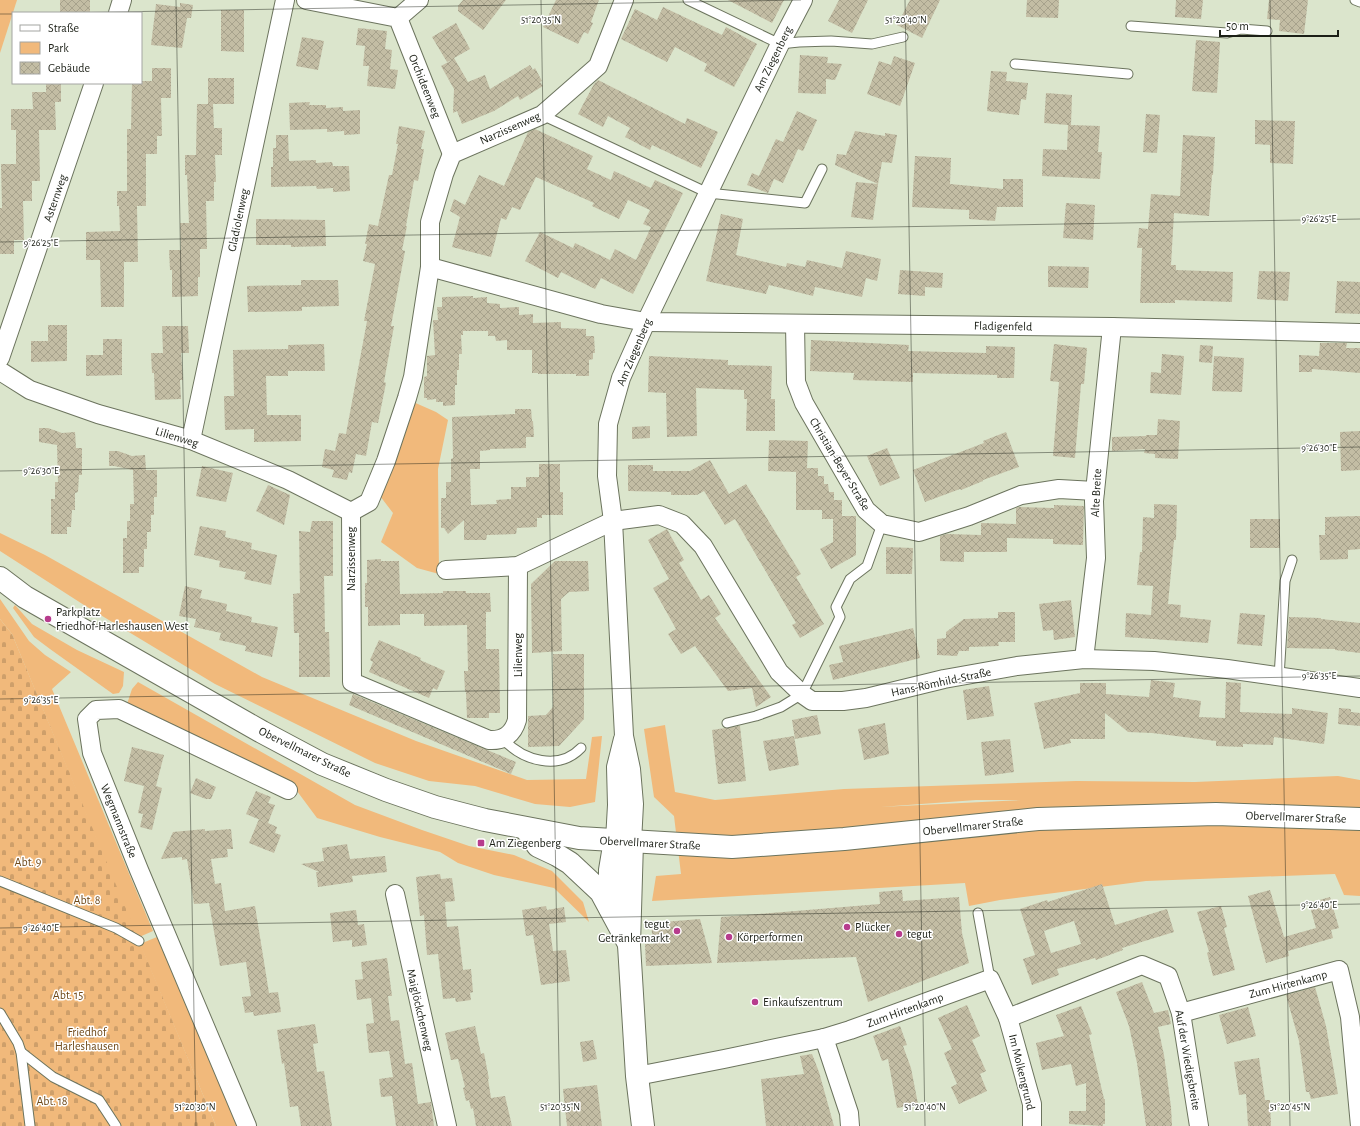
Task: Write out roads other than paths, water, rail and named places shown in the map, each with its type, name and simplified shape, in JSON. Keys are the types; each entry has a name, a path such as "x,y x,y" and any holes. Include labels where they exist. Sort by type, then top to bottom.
{"main road":[{"name":"Obervellmarer Straße","path":"0,578 25,597 262,732 322,764 386,790 435,807 526,829 579,838 732,847 844,839 1038,819 1216,814 1360,819"},
{"path":"526,829 538,846 570,863 601,892 629,945"},
{"path":"610,908 610,870 623,841"},
{"path":"623,841 637,1076 643,1126"}],"street":[{"path":"118,12 122,0"},
{"name":"Gladiolenweg","path":"191,440 285,0"},
{"path":"306,0 398,18 419,0"},
{"name":"Narzissenweg","path":"503,739 489,740 352,682 351,512 369,502 386,461 408,398 413,377 430,267 430,222 444,174 452,154 542,115 598,66 624,0"},
{"name":"Am Ziegenberg","path":"623,841 634,804 631,769 624,736 613,522 607,476 608,424 621,378 646,322 780,44 803,0"},
{"name":"Orchideenweg","path":"398,18 452,154"},
{"name":"Asternweg","path":"0,358 94,84"},
{"path":"430,267 601,314 646,322"},
{"name":"Fladigenfeld","path":"646,322 1112,327 1360,333"},
{"name":"Christian-Beyer-Straße","path":"795,324 796,382 804,403 866,510 882,524 919,532 969,516 1021,495 1059,489 1095,491"},
{"name":"Alte Breite","path":"1084,658 1096,558 1094,501 1112,327"},
{"name":"Lilienweg","path":"0,371 30,390 98,414 191,440 288,480 351,512"},
{"name":"Hans-Römhild-Straße","path":"613,522 659,515 682,524 703,546 779,672 802,694 812,701 843,701 866,698 944,679 1016,666 1084,658 1154,661 1360,688"},
{"path":"446,570 518,566 613,522"},
{"name":"Lilienweg","path":"503,739 515,728 517,720 518,566"},
{"name":"Wegmannstraße","path":"247,1126 139,870 92,753 87,718 96,710 120,709 288,790"},
{"name":"Maiglöckchenweg","path":"395,894 447,1126"},
{"name":"Auf der Wiedigsbreite","path":"1008,1018 1142,965 1168,976 1181,1013 1199,1126"},
{"name":"Zum Hirtenkamp","path":"1181,1013 1339,970 1355,1016"},
{"path":"990,979 1008,1018"},
{"name":"Zum Hirtenkamp","path":"637,1076 824,1038 990,979"},
{"path":"1355,1016 1360,1126"},
{"name":"Im Molkengrund","path":"1008,1018 1032,1104 1032,1126"},
{"path":"824,1038 849,1113 850,1126"}],"lane":[{"path":"688,0 780,44 831,41 872,44 903,37"},
{"path":"1355,0 1360,2"},
{"path":"1131,26 1227,33 1241,29 1267,31"},
{"path":"1015,64 1128,74"},
{"path":"542,115 708,193 805,203 822,169"},
{"path":"727,723 756,716 781,707 802,694 840,617 836,607 850,578 867,566 882,524"},
{"path":"1279,677 1285,582 1292,560"},
{"path":"503,739 522,754 547,761 567,758 575,754 581,748"},
{"path":"0,881 116,928 139,942"},
{"path":"978,913 990,979"},
{"path":"0,1013 22,1052 30,1126"},
{"path":"22,1052 53,1077 99,1100 116,1126"}],"place":[{"name":"Parkplatz Friedhof-Harleshausen West","path":"48,619"},
{"name":"Am Ziegenberg","path":"481,843"},
{"name":"Plücker","path":"847,927"},
{"name":"tegut Getränkemarkt","path":"677,931"},
{"name":"tegut","path":"899,934"},
{"name":"Körperformen","path":"729,937"},
{"name":"Einkaufszentrum","path":"755,1002"}],"park label":[{"name":"Abt. 9","path":"28,862"},
{"name":"Abt. 8","path":"87,900"},
{"name":"Abt. 15","path":"68,995"},
{"name":"Friedhof Harleshausen","path":"87,1039"},
{"name":"Abt. 18","path":"52,1101"}]}
